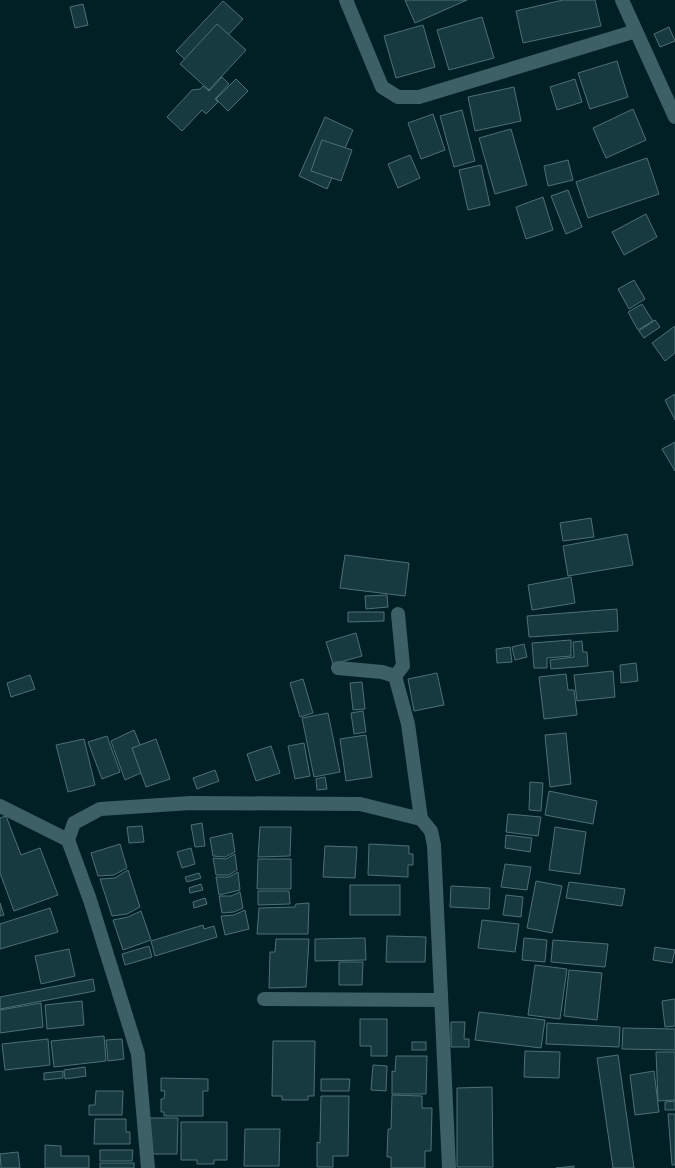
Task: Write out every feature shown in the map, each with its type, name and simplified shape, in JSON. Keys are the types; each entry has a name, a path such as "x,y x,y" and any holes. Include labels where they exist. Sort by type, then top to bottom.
{"street":[{"path":"346,0 382,87 398,97 420,97 636,31"},
{"path":"622,0 675,117"},
{"path":"395,676 403,666 398,614"},
{"path":"338,668 382,672 395,676"},
{"path":"395,676 408,724 420,819"},
{"path":"148,1168 138,1054 90,900 68,840 74,823 100,810 191,802 360,804 420,819 431,831 434,845 449,1168"},
{"path":"0,806 68,840"},
{"path":"264,998 441,1000"}],"building":[{"path":"405,0 467,0 415,23"},
{"path":"563,0 595,0 601,26 523,43 516,11"},
{"path":"223,1 243,19 196,70 176,51"},
{"path":"83,4 88,25 75,28 70,7"},
{"path":"482,17 494,58 449,70 437,30"},
{"path":"217,24 246,50 209,90 180,64"},
{"path":"423,25 435,67 396,78 384,36"},
{"path":"669,27 675,41 660,47 654,34"},
{"path":"617,61 628,97 590,109 578,73"},
{"path":"222,77 229,84 215,99 218,102 206,114 202,110 182,131 167,117 192,90 200,89 203,86 209,91"},
{"path":"236,79 248,91 228,111 216,99"},
{"path":"575,79 582,102 557,110 550,87"},
{"path":"514,87 521,121 475,131 468,97"},
{"path":"633,109 646,140 606,158 593,128"},
{"path":"462,110 475,161 454,167 440,116"},
{"path":"433,114 445,150 421,159 408,123"},
{"path":"325,117 353,130 327,189 299,176"},
{"path":"511,129 527,185 495,194 479,138"},
{"path":"322,140 352,150 341,181 311,171"},
{"path":"410,155 420,178 398,188 388,164"},
{"path":"647,158 659,194 588,218 576,182"},
{"path":"568,160 573,180 548,186 544,166"},
{"path":"481,165 490,205 468,210 459,170"},
{"path":"568,190 582,227 566,234 551,196"},
{"path":"543,197 553,230 526,239 516,207"},
{"path":"646,214 657,237 624,255 612,232"},
{"path":"634,280 645,299 629,309 618,289"},
{"path":"642,304 653,321 638,330 628,312"},
{"path":"655,320 660,327 644,338 639,331"},
{"path":"675,326 675,353 665,361 652,343"},
{"path":"675,394 675,420 665,400"},
{"path":"675,442 675,471 662,449"},
{"path":"591,518 594,537 563,541 560,523"},
{"path":"627,534 633,565 568,576 563,546"},
{"path":"345,555 409,563 405,596 340,588"},
{"path":"571,577 575,603 532,610 528,585"},
{"path":"387,595 388,607 366,609 365,596"},
{"path":"617,609 618,631 529,637 527,616"},
{"path":"348,612 384,612 384,621 348,622"},
{"path":"356,633 362,656 333,664 326,642"},
{"path":"571,640 571,656 547,658 547,668 534,668 532,643"},
{"path":"582,641 583,652 587,652 588,666 551,669 550,660 574,657 573,642"},
{"path":"524,644 527,657 515,660 512,647"},
{"path":"510,647 512,662 497,663 496,649"},
{"path":"636,663 638,681 621,683 620,665"},
{"path":"613,671 615,697 577,701 574,675"},
{"path":"437,673 444,705 414,711 408,679"},
{"path":"566,674 568,690 574,690 577,715 544,719 539,677"},
{"path":"30,675 35,689 11,697 7,683"},
{"path":"303,679 313,713 300,717 290,683"},
{"path":"362,682 365,709 353,710 350,683"},
{"path":"363,711 366,732 354,734 351,713"},
{"path":"328,713 340,772 314,777 302,718"},
{"path":"134,730 150,769 125,780 111,741"},
{"path":"566,733 571,784 550,787 545,735"},
{"path":"366,735 372,777 346,781 340,739"},
{"path":"107,736 120,772 102,779 88,742"},
{"path":"84,739 95,785 68,792 56,745"},
{"path":"156,739 170,779 146,787 132,748"},
{"path":"304,743 310,776 295,779 288,746"},
{"path":"271,746 280,773 256,781 247,754"},
{"path":"215,770 219,781 197,789 193,778"},
{"path":"325,777 327,789 317,790 316,779"},
{"path":"530,782 543,783 541,811 529,810"},
{"path":"549,791 597,801 593,824 545,815"},
{"path":"508,814 541,817 538,836 506,832"},
{"path":"6,816 21,855 40,848 58,895 14,911 0,873 0,818"},
{"path":"202,823 205,846 195,847 191,825"},
{"path":"142,826 144,842 129,843 127,827"},
{"path":"260,827 291,827 290,856 258,857"},
{"path":"555,827 586,832 580,874 549,870"},
{"path":"232,833 235,852 225,857 213,856 210,838"},
{"path":"506,835 532,838 530,852 505,848"},
{"path":"120,844 127,868 114,875 98,876 91,853"},
{"path":"369,844 409,846 409,854 413,854 413,865 408,865 408,877 368,875"},
{"path":"325,846 357,847 355,878 323,877"},
{"path":"191,848 195,864 182,868 177,852"},
{"path":"235,854 237,870 229,875 216,875 213,858 226,859"},
{"path":"258,859 291,859 291,889 257,889"},
{"path":"505,864 531,867 527,890 501,887"},
{"path":"128,870 140,907 127,914 112,916 100,879 115,878"},
{"path":"238,872 240,890 219,895 216,877 229,877"},
{"path":"199,873 201,878 187,882 185,877"},
{"path":"536,881 562,886 552,933 527,928"},
{"path":"569,882 625,889 622,906 566,898"},
{"path":"201,884 203,890 190,893 189,888"},
{"path":"350,885 400,885 400,915 350,915"},
{"path":"451,886 490,888 489,909 450,907"},
{"path":"258,891 289,891 290,904 258,905"},
{"path":"240,892 243,908 234,912 222,913 219,896 231,896"},
{"path":"506,895 523,897 521,917 503,915"},
{"path":"205,898 207,904 194,908 193,902"},
{"path":"0,903 4,915 0,916"},
{"path":"309,903 308,934 257,934 259,908 295,907 296,904"},
{"path":"50,908 58,932 0,949 0,924"},
{"path":"245,910 249,929 225,935 221,916 234,915"},
{"path":"141,911 151,940 123,950 113,920 128,917"},
{"path":"482,920 519,924 515,952 478,948"},
{"path":"203,925 204,929 214,926 217,937 155,956 151,941"},
{"path":"387,936 426,937 425,962 386,962"},
{"path":"365,938 366,960 315,961 315,939"},
{"path":"524,938 547,940 545,962 522,960"},
{"path":"276,939 309,939 306,987 269,988 270,952 275,952"},
{"path":"553,940 608,944 605,967 551,962"},
{"path":"149,946 152,957 125,965 122,954"},
{"path":"655,947 675,950 672,963 653,960"},
{"path":"69,949 75,976 41,984 35,956"},
{"path":"339,962 363,962 362,985 339,985"},
{"path":"535,965 567,969 560,1019 528,1015"},
{"path":"569,970 602,973 597,1020 564,1016"},
{"path":"93,979 95,991 0,1009 0,997"},
{"path":"675,999 675,1026 665,1027 662,1001"},
{"path":"82,1001 84,1025 47,1029 45,1005"},
{"path":"41,1003 43,1027 0,1033 0,1010"},
{"path":"479,1012 545,1020 541,1048 475,1040"},
{"path":"360,1019 387,1019 387,1056 371,1056 371,1046 360,1046"},
{"path":"451,1022 465,1022 464,1039 469,1039 469,1047 451,1047"},
{"path":"547,1023 620,1027 619,1047 546,1044"},
{"path":"623,1028 675,1029 675,1050 622,1049"},
{"path":"104,1036 106,1061 54,1067 51,1041"},
{"path":"48,1039 50,1065 5,1070 2,1044"},
{"path":"122,1039 124,1059 108,1061 106,1040"},
{"path":"273,1041 315,1041 314,1096 308,1096 308,1100 282,1100 282,1096 272,1096"},
{"path":"412,1042 426,1042 426,1050 412,1050"},
{"path":"525,1051 560,1052 559,1078 524,1077"},
{"path":"656,1052 675,1052 675,1100 658,1101"},
{"path":"618,1055 634,1168 613,1168 597,1058"},
{"path":"396,1056 427,1056 426,1094 392,1094 392,1071 395,1072"},
{"path":"373,1065 387,1066 386,1091 371,1090"},
{"path":"85,1067 86,1076 65,1079 64,1070"},
{"path":"63,1071 63,1078 44,1080 44,1073"},
{"path":"654,1071 659,1112 635,1115 630,1075"},
{"path":"161,1078 208,1079 208,1091 203,1091 203,1116 164,1116 164,1112 161,1112 161,1099 164,1099 165,1091 161,1091"},
{"path":"321,1079 350,1079 349,1091 321,1091"},
{"path":"492,1087 493,1167 457,1167 457,1088"},
{"path":"96,1091 123,1091 122,1115 89,1115 89,1105 95,1105"},
{"path":"392,1095 422,1096 422,1108 432,1108 431,1151 425,1151 425,1168 391,1168 391,1157 387,1157 388,1129 391,1129"},
{"path":"321,1096 349,1096 348,1156 333,1156 333,1167 317,1167 317,1142 320,1143"},
{"path":"675,1101 675,1110 665,1110 665,1102"},
{"path":"668,1114 675,1114 675,1165 672,1165"},
{"path":"150,1118 178,1118 177,1154 149,1154"},
{"path":"95,1119 126,1119 126,1132 130,1132 130,1144 94,1144"},
{"path":"181,1122 227,1122 227,1160 214,1160 214,1164 197,1164 197,1160 181,1160"},
{"path":"245,1129 280,1129 279,1166 244,1166"},
{"path":"45,1145 61,1146 61,1156 89,1156 89,1168 45,1168"},
{"path":"100,1150 133,1150 132,1161 100,1161"},
{"path":"18,1152 20,1168 1,1168 0,1154"},
{"path":"100,1163 134,1163 134,1168 100,1168"},
{"path":"574,1166 574,1168 556,1168"}]}
